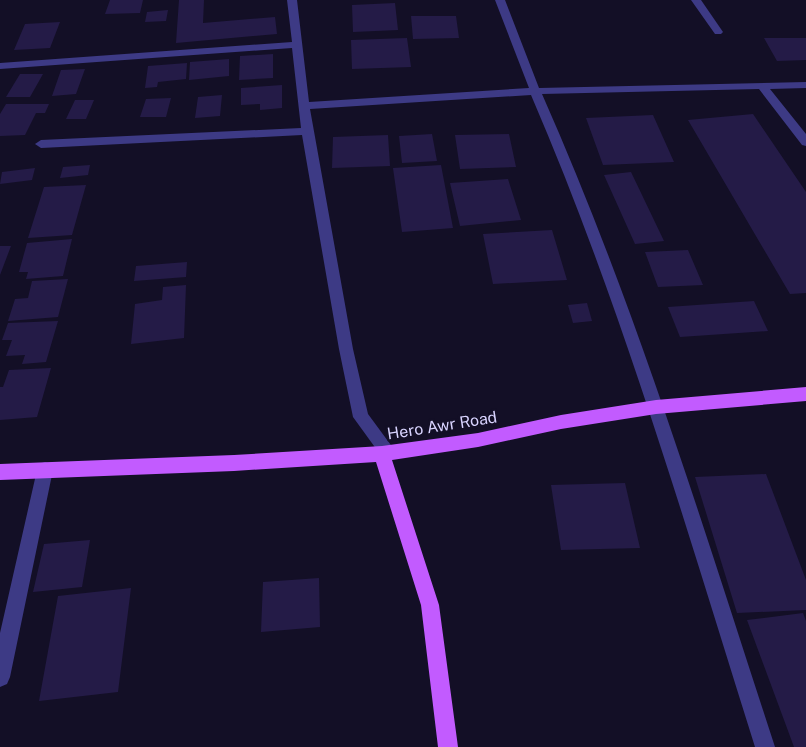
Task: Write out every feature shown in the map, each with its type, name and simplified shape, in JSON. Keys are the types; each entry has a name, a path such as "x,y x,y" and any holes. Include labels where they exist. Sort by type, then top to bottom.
{"main road":[{"name":"Hero Awr Road","path":"448,747 430,605 385,453 478,440 561,422 656,407 806,394"},
{"path":"0,472 234,463 385,453"}],"street":[{"path":"292,0 303,106 346,349 361,417 385,453"},
{"path":"500,0 535,91 573,178 656,407 765,747"},
{"path":"696,0 718,32"},
{"path":"0,66 297,45"},
{"path":"303,106 535,91 806,85"},
{"path":"762,86 806,142"},
{"path":"41,144 307,131"},
{"path":"0,677 45,470"}],"building":[{"path":"110,0 143,0 140,13 105,14"},
{"path":"179,0 204,0 203,23 275,17 277,34 176,43"},
{"path":"395,3 398,30 353,32 352,5"},
{"path":"168,10 166,21 145,22 147,12"},
{"path":"411,16 456,16 459,38 413,39"},
{"path":"60,22 50,48 14,50 25,24"},
{"path":"407,38 411,67 352,69 351,40"},
{"path":"764,38 806,38 806,60 777,61"},
{"path":"273,54 273,78 239,80 240,56"},
{"path":"229,59 229,76 189,80 190,62"},
{"path":"187,63 186,79 158,82 157,87 145,88 148,66"},
{"path":"85,69 76,94 52,96 61,70"},
{"path":"20,74 43,74 30,97 6,97"},
{"path":"282,85 282,108 260,110 260,104 241,105 241,88"},
{"path":"222,95 220,116 195,118 198,97"},
{"path":"171,98 166,117 140,117 146,99"},
{"path":"75,100 94,100 86,119 66,119"},
{"path":"6,104 49,104 45,113 36,113 25,135 0,136 0,114"},
{"path":"753,114 806,192 806,293 790,294 688,120"},
{"path":"653,115 674,162 603,165 586,118"},
{"path":"432,134 437,161 402,163 399,136"},
{"path":"509,134 516,167 460,169 455,135"},
{"path":"388,135 390,166 332,168 333,137"},
{"path":"90,165 88,175 60,178 63,167"},
{"path":"441,165 453,228 402,232 393,168"},
{"path":"35,168 32,180 0,184 2,172"},
{"path":"631,172 664,241 635,244 604,175"},
{"path":"508,179 521,220 460,226 450,183"},
{"path":"86,185 72,235 28,238 44,187"},
{"path":"552,230 567,280 493,284 483,234"},
{"path":"72,239 63,276 26,279 28,272 19,272 27,243"},
{"path":"0,246 11,246 0,275"},
{"path":"688,250 703,285 658,287 645,252"},
{"path":"187,262 186,277 134,281 136,266"},
{"path":"68,279 58,317 8,321 15,299 28,298 32,281"},
{"path":"186,285 184,338 131,344 135,304 162,300 163,287"},
{"path":"754,301 768,331 680,337 668,307"},
{"path":"587,303 592,321 573,323 568,305"},
{"path":"58,321 46,362 22,364 25,355 6,356 12,340 2,340 8,323"},
{"path":"51,368 37,417 0,420 0,387 3,387 9,370"},
{"path":"766,474 806,580 806,610 737,613 695,477"},
{"path":"625,483 640,548 561,550 551,485"},
{"path":"90,540 82,587 33,592 44,544"},
{"path":"319,578 320,627 261,632 263,582"},
{"path":"131,588 118,692 39,701 58,596"},
{"path":"803,613 806,621 806,747 794,747 747,620"}]}
